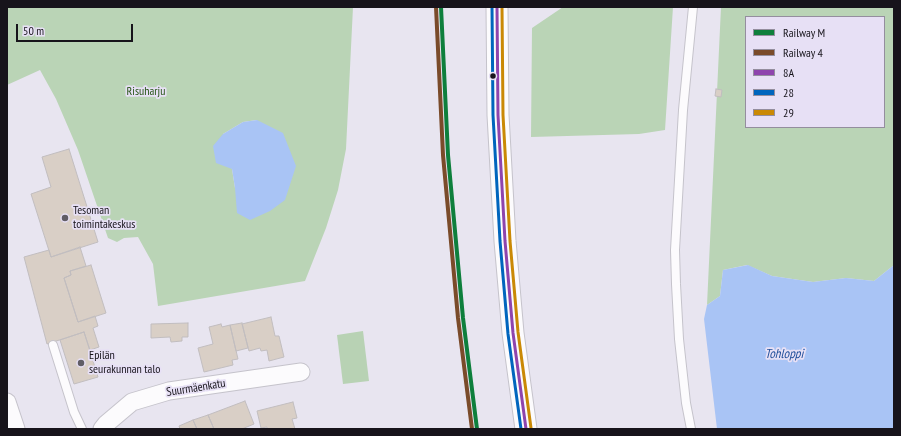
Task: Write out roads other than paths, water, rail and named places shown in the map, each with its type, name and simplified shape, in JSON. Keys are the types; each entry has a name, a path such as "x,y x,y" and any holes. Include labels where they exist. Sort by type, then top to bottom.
{"street":[{"path":"497,7 498,114 505,241 513,334 526,429"},
{"name":"Suurmäenkatu","path":"102,429 132,402 169,391 300,372"},
{"path":"7,402 16,429"}],"lane":[{"path":"691,429 686,403 680,339 675,250 683,110 693,7"},
{"path":"53,345 74,412 82,429"}],"water":[{"path":"257,120 283,133 296,166 285,200 270,211 250,220 237,213 232,169 216,163 213,146 223,134 243,122"},
{"name":"Tohloppi","path":"748,265 772,276 813,282 846,278 874,281 894,265 894,429 717,429 704,319 707,305 720,296 723,270"}],"rail line":[{"name":"4","path":"436,7 443,155 458,318 472,429"},
{"name":"M","path":"441,7 448,155 463,318 477,429"}],"place":[{"name":"Tesoman toimintakeskus","path":"65,218"},
{"name":"Epilän seurakunnan talo","path":"81,363"}],"park label":[{"name":"Risuharju","path":"146,92"}]}
